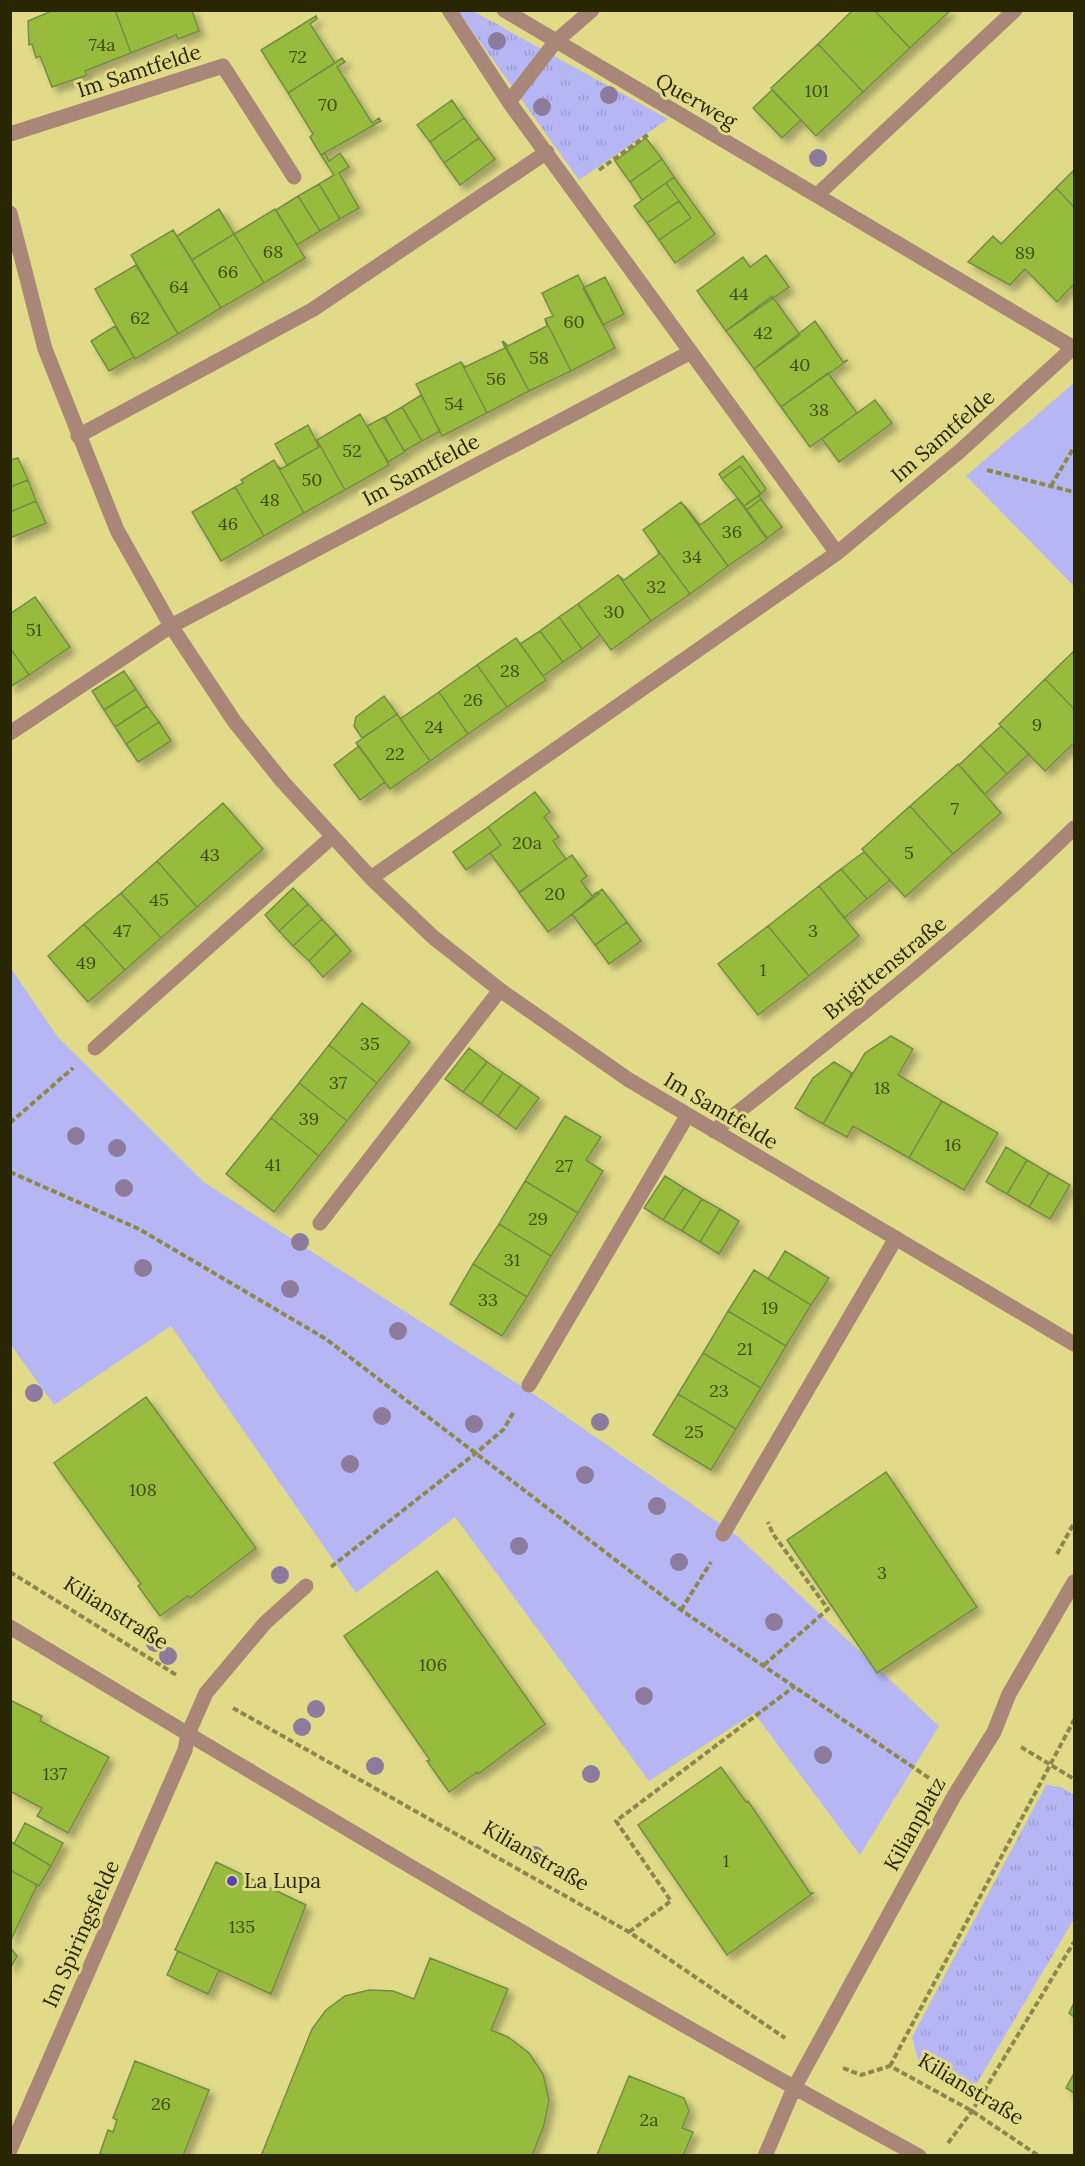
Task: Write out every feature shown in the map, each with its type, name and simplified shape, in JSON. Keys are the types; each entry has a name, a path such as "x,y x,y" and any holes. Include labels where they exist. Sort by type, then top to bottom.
{"street":[{"path":"449,10 509,102 837,553"},
{"name":"Querweg","path":"504,10 677,115 817,195 1074,348"},
{"path":"509,102 556,41 592,10"},
{"path":"817,195 1015,10"},
{"name":"Im Samtfelde","path":"10,134 223,66 294,177"},
{"path":"78,436 312,310 547,152"},
{"name":"Im Samtfelde","path":"10,213 45,349 117,530 171,626 234,721 332,837 370,878 433,937 500,990 628,1080 1074,1344"},
{"name":"Im Samtfelde","path":"370,878 837,553 960,451 1074,348"},
{"name":"Im Samtfelde","path":"171,626 692,352"},
{"path":"10,733 171,626"},
{"name":"Brigittenstraße","path":"714,1131 917,970 1020,881 1074,828"},
{"path":"94,1048 332,837"},
{"path":"320,1223 500,990"},
{"path":"529,1385 687,1116"},
{"path":"723,1534 896,1238"},
{"name":"Kilianplatz","path":"765,2156 794,2088 954,1796 994,1732 1009,1694 1074,1582"},
{"name":"Im Spiringsfelde","path":"10,2150 184,1750 188,1734 206,1693 265,1623 306,1586"},
{"path":"10,1627 486,1912 794,2088 919,2156"}],"path":[{"path":"573,189 677,115"},
{"path":"1051,486 1074,447"},
{"path":"960,451 976,467 1074,492"},
{"path":"10,1123 94,1048"},
{"path":"10,1172 139,1229 326,1340 681,1610 954,1796"},
{"path":"306,1586 504,1429 529,1385"},
{"path":"751,1486 773,1534 830,1608 764,1665"},
{"path":"681,1610 722,1544 723,1534"},
{"name":"Kilianstraße","path":"10,1572 206,1693 629,1932 813,2055 861,2075 890,2066 972,2110 1039,2156"},
{"path":"629,1932 671,1901 616,1821 795,1686"},
{"path":"890,2066 1074,1720"},
{"path":"994,1732 1074,1779"},
{"path":"945,2146 972,2110 1074,1942"}],"green space":[{"path":"458,11 473,11 668,119 579,180"},
{"path":"1074,383 1074,586 966,476"},
{"path":"10,967 57,1036 205,1183 538,1397 736,1535 939,1726 860,1855 754,1713 649,1781 455,1517 356,1593 171,1326 54,1405 11,1345"},
{"path":"1046,1785 1061,1787 1074,1795 1074,1919 977,2083 957,2089 920,2067 912,2037"}],"building":[{"path":"54,10 115,10 131,53 85,71 87,75 52,87 40,56 36,58 32,44 29,45 28,21"},
{"path":"115,10 192,10 199,31 178,39 176,35 131,53"},
{"path":"853,10 874,10 910,48 863,92 818,44"},
{"path":"874,10 951,10 910,48"},
{"path":"316,16 317,19 310,24 335,63 288,93 261,50"},
{"path":"818,44 863,92 816,136 771,88"},
{"path":"342,58 345,62 337,67 372,123 379,118 381,121 321,155 310,137 313,134 288,93"},
{"path":"772,90 801,120 782,138 753,108"},
{"path":"452,100 464,118 430,142 417,125"},
{"path":"464,118 479,138 444,163 430,142"},
{"path":"479,138 495,159 460,185 444,163"},
{"path":"646,138 662,159 630,182 615,161"},
{"path":"325,153 329,161 340,153 349,167 339,173 359,208 340,219 319,184 334,175 321,155"},
{"path":"662,159 674,177 642,200 630,182"},
{"path":"1074,170 1074,207 1056,188"},
{"path":"674,177 715,234 675,263 659,240 691,218 666,183"},
{"path":"666,183 679,201 647,223 634,206"},
{"path":"319,184 340,219 320,231 298,196"},
{"path":"1056,188 1074,207 1074,284 1057,302 1025,269 1010,285 968,262 993,236 1001,244"},
{"path":"298,196 320,231 297,245 276,210"},
{"path":"679,201 691,218 659,240 647,223"},
{"path":"219,209 234,234 192,260 177,236"},
{"path":"275,209 305,258 264,283 234,234"},
{"path":"173,230 221,308 178,334 131,255"},
{"path":"234,234 264,283 221,308 192,260"},
{"path":"766,255 789,287 726,331 697,291 743,257 750,267"},
{"path":"136,265 178,334 135,359 95,289"},
{"path":"578,275 615,348 571,371 545,319 553,316 542,293"},
{"path":"605,277 624,314 603,325 583,288"},
{"path":"772,296 800,335 754,369 726,331"},
{"path":"545,319 571,371 529,391 503,341 508,346 547,326"},
{"path":"815,321 843,362 848,360 781,407 754,369"},
{"path":"115,326 134,357 109,371 91,341"},
{"path":"502,341 529,391 487,413 461,362 465,367 505,348"},
{"path":"461,362 487,413 442,436 416,384"},
{"path":"828,373 857,413 810,447 781,407"},
{"path":"421,395 440,431 422,441 402,407"},
{"path":"875,400 892,423 839,462 822,439"},
{"path":"402,407 422,441 404,451 385,417"},
{"path":"360,414 389,465 345,490 317,440"},
{"path":"384,417 405,452 388,462 367,426"},
{"path":"308,425 319,447 287,465 275,444"},
{"path":"317,440 345,490 304,513 276,464 281,469 319,447"},
{"path":"743,456 766,489 761,494 740,466 722,479 719,474"},
{"path":"18,458 28,480 10,487 10,460"},
{"path":"274,460 304,513 264,536 235,487 243,483 241,480"},
{"path":"740,466 761,494 744,506 722,479"},
{"path":"28,480 36,501 10,512 10,487"},
{"path":"235,487 264,536 221,561 192,512"},
{"path":"759,495 761,499 747,510 744,506"},
{"path":"737,498 767,539 728,566 684,505 700,525"},
{"path":"761,499 782,527 767,538 747,510"},
{"path":"36,501 46,523 10,538 10,512"},
{"path":"681,502 728,566 690,594 643,530"},
{"path":"656,548 690,594 651,621 618,575 624,580 659,554"},
{"path":"618,575 651,621 611,650 578,604"},
{"path":"35,597 70,647 29,675 10,648 10,614"},
{"path":"578,604 600,635 582,649 559,617"},
{"path":"559,617 582,649 563,662 540,631"},
{"path":"540,631 563,662 543,676 520,644"},
{"path":"516,638 546,680 507,707 477,665"},
{"path":"10,648 29,675 10,687"},
{"path":"1074,651 1074,709 1045,679"},
{"path":"477,665 507,707 468,734 439,692"},
{"path":"124,671 136,689 104,710 92,691"},
{"path":"1045,679 1074,709 1074,743 1045,771 999,724"},
{"path":"136,689 147,706 115,727 104,710"},
{"path":"439,692 468,734 430,761 400,719"},
{"path":"384,696 397,714 362,738 354,726 356,717"},
{"path":"147,706 159,722 126,744 115,727"},
{"path":"397,714 430,761 390,789 356,743"},
{"path":"159,722 171,741 138,762 126,744"},
{"path":"1001,726 1029,754 1007,774 980,745"},
{"path":"980,745 1007,774 985,794 959,765"},
{"path":"359,746 385,782 360,800 334,765"},
{"path":"958,764 1001,813 953,854 910,806"},
{"path":"535,792 550,812 544,817 559,837 553,841 566,859 519,892 490,853 501,845 488,827"},
{"path":"223,803 263,849 197,907 157,861"},
{"path":"910,806 953,854 905,897 862,849"},
{"path":"488,827 501,845 466,870 453,852"},
{"path":"864,852 890,880 867,899 841,869"},
{"path":"572,855 587,876 581,881 592,896 597,892 599,894 548,932 519,893"},
{"path":"157,861 197,907 161,938 121,893"},
{"path":"841,869 867,899 844,918 819,886"},
{"path":"819,886 859,936 809,976 768,926"},
{"path":"293,888 308,904 279,931 265,915"},
{"path":"602,889 627,922 595,945 572,914"},
{"path":"121,893 161,938 125,970 84,924"},
{"path":"308,904 322,919 293,946 279,931"},
{"path":"322,919 336,934 309,961 293,946"},
{"path":"627,922 641,941 609,964 595,945"},
{"path":"84,924 125,970 88,1002 48,956"},
{"path":"768,926 809,976 758,1015 718,964"},
{"path":"336,934 351,951 323,977 309,961"},
{"path":"362,1003 410,1042 377,1083 329,1045"},
{"path":"891,1036 913,1049 898,1075 942,1101 909,1158 853,1126 847,1137 823,1124 865,1053"},
{"path":"329,1045 377,1083 347,1121 299,1083"},
{"path":"469,1048 487,1062 463,1092 445,1079"},
{"path":"487,1062 503,1073 481,1104 463,1092"},
{"path":"834,1062 852,1073 823,1124 795,1108 813,1078"},
{"path":"503,1073 521,1085 498,1116 481,1104"},
{"path":"299,1083 347,1121 319,1156 271,1118"},
{"path":"521,1085 539,1098 516,1129 498,1116"},
{"path":"942,1101 998,1133 964,1190 909,1158"},
{"path":"565,1116 601,1137 586,1160 603,1171 578,1213 525,1181"},
{"path":"271,1118 319,1156 274,1212 226,1174"},
{"path":"1006,1147 1027,1160 1007,1194 986,1182"},
{"path":"1027,1160 1049,1173 1029,1207 1007,1194"},
{"path":"1049,1173 1070,1185 1050,1219 1029,1207"},
{"path":"665,1176 684,1188 663,1220 644,1208"},
{"path":"525,1181 578,1213 551,1256 499,1224"},
{"path":"684,1188 702,1199 682,1231 663,1220"},
{"path":"702,1199 720,1209 700,1242 682,1231"},
{"path":"720,1209 739,1221 719,1254 700,1242"},
{"path":"499,1224 551,1256 527,1297 473,1264"},
{"path":"785,1251 829,1278 811,1305 768,1279"},
{"path":"473,1264 527,1297 502,1336 450,1304"},
{"path":"754,1270 811,1305 786,1346 728,1311"},
{"path":"728,1311 786,1346 761,1388 703,1353"},
{"path":"703,1353 761,1388 736,1429 678,1394"},
{"path":"678,1394 736,1429 711,1470 653,1435"},
{"path":"146,1397 256,1548 190,1598 188,1596 160,1616 138,1586 141,1584 54,1463"},
{"path":"886,1472 977,1607 877,1673 787,1540"},
{"path":"437,1571 545,1724 478,1774 477,1772 449,1792 427,1761 430,1760 344,1636"},
{"path":"10,1700 42,1716 40,1721 109,1757 68,1833 37,1816 42,1808 10,1791"},
{"path":"721,1767 746,1802 748,1801 810,1893 813,1893 727,1955 638,1825"},
{"path":"25,1823 63,1843 51,1866 14,1844"},
{"path":"10,1841 51,1866 39,1886 10,1870"},
{"path":"216,1862 306,1905 271,1994 175,1950"},
{"path":"10,1870 37,1885 10,1942"},
{"path":"10,1947 17,1956 10,1969"},
{"path":"178,1951 219,1970 208,1994 167,1975"},
{"path":"430,1958 508,1989 491,2030 508,2037 529,2053 543,2074 549,2100 544,2125 532,2156 261,2156 312,2029 326,2010 345,1996 369,1990 393,1991 414,1999"},
{"path":"1074,2003 1074,2017 1069,2013"},
{"path":"135,2061 209,2090 183,2156 106,2156 100,2153 108,2130 113,2132 117,2120 113,2118"},
{"path":"1074,2073 1074,2093 1066,2088"},
{"path":"629,2076 684,2098 689,2111 682,2128 693,2132 683,2156 597,2155"}],"place":[{"name":"La Lupa","path":"232,1881"}]}
